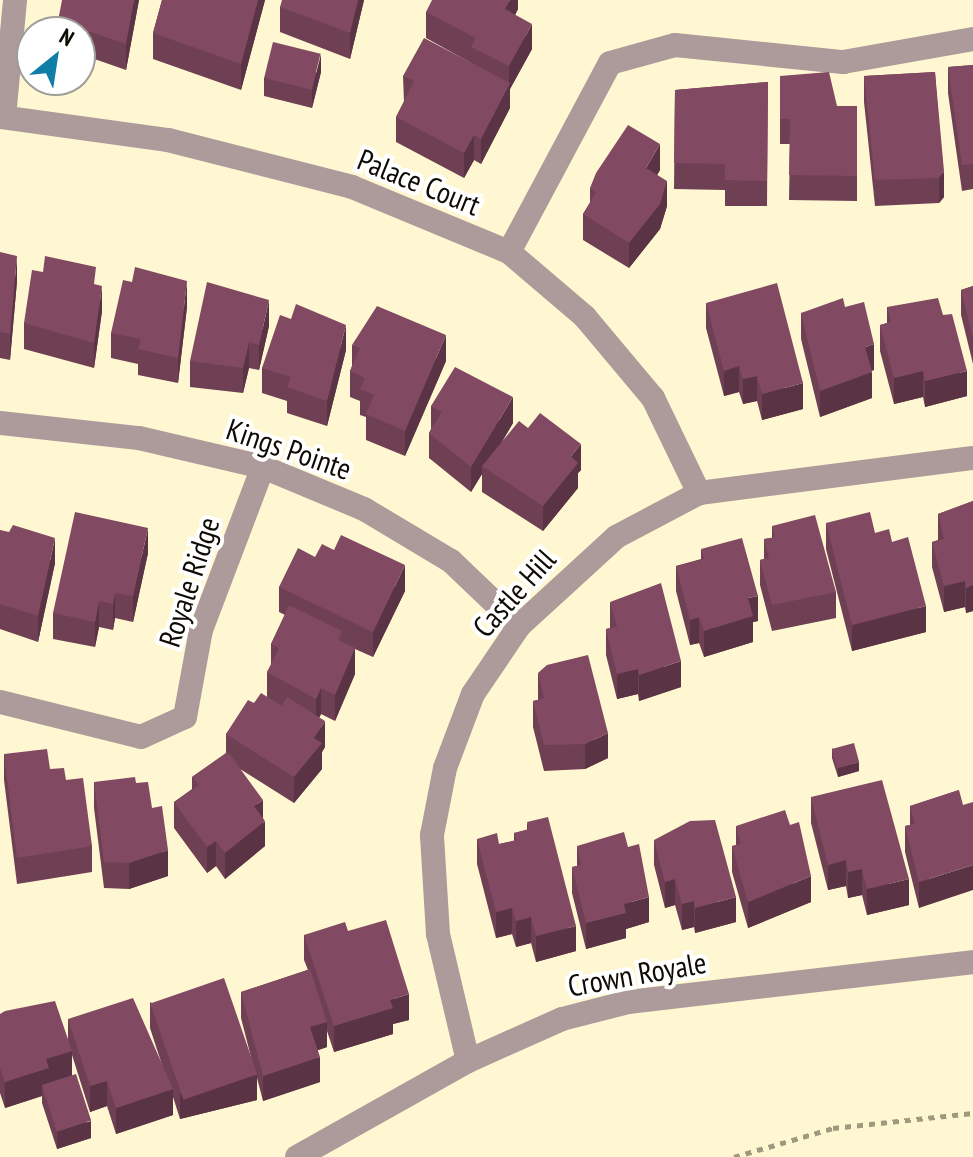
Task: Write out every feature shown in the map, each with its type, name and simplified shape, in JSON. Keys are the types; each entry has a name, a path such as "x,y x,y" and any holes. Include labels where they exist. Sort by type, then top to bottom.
{"street":[{"path":"2,117 15,0"},
{"path":"509,252 610,63 675,45 843,62 973,39"},
{"name":"Palace Court","path":"2,117 168,140 352,187 509,252 585,317 653,398 699,493"},
{"name":"Kings Pointe","path":"0,423 139,438 263,467 364,509 451,561 519,626"},
{"name":"Castle Hill","path":"468,1061 438,934 432,835 445,768 473,694 519,626 616,537 699,493 973,458"},
{"name":"Royale Ridge","path":"0,702 141,737 185,717 201,630 263,467"},
{"name":"Crown Royale","path":"297,1157 468,1061 562,1019 628,1002 973,962"}],"path":[{"path":"734,1157 833,1128 973,1113"}],"building":[{"path":"62,0 134,0 126,44 96,34 96,16 59,16"},
{"path":"162,0 258,0 241,64 153,33"},
{"path":"282,0 358,0 350,33 280,7"},
{"path":"432,0 510,0 505,9 532,24 509,66 471,47 476,38 426,12"},
{"path":"424,38 510,83 481,139 474,135 464,153 396,117 414,81 403,76"},
{"path":"273,42 321,54 312,90 264,78"},
{"path":"973,65 973,164 962,165 948,67"},
{"path":"829,72 837,106 857,106 857,176 789,175 790,119 780,119 780,76"},
{"path":"935,72 944,171 939,178 875,180 864,76"},
{"path":"768,82 767,181 725,180 725,164 674,163 675,90"},
{"path":"628,125 660,144 646,168 667,181 660,204 629,243 583,214 596,192 590,188 596,173"},
{"path":"0,252 17,256 10,334 0,332"},
{"path":"45,256 96,267 94,284 102,286 94,343 24,323 32,270 43,272"},
{"path":"135,267 187,281 178,358 138,349 141,339 111,333 123,280 132,282"},
{"path":"207,282 269,300 259,345 249,342 243,368 190,361"},
{"path":"777,283 803,383 762,394 757,376 743,379 739,366 724,371 706,303"},
{"path":"973,286 973,338 961,290"},
{"path":"843,298 845,307 864,302 874,344 865,347 872,372 820,391 801,313"},
{"path":"938,298 943,315 952,314 967,371 925,381 923,371 894,378 880,325 891,322 887,307"},
{"path":"296,304 346,325 327,401 287,387 291,377 262,368 280,315 291,319"},
{"path":"377,306 446,335 405,431 366,414 374,395 360,389 365,378 350,371 360,348 352,345"},
{"path":"455,367 513,397 471,467 429,433 442,412 431,406"},
{"path":"540,413 581,444 571,456 578,463 543,506 482,466 519,421 528,428"},
{"path":"973,501 973,585 966,588 965,581 944,586 932,542 944,539 938,514"},
{"path":"75,512 148,528 133,596 115,593 113,604 99,601 95,622 53,613"},
{"path":"870,512 875,533 889,529 892,542 908,537 926,606 852,625 826,523"},
{"path":"815,515 836,592 772,605 760,560 769,558 764,539 775,537 772,526"},
{"path":"13,525 55,538 38,616 0,604 0,530 9,532"},
{"path":"341,535 405,565 373,632 279,587 298,548 315,557 322,544 334,550"},
{"path":"742,538 758,596 748,598 753,616 704,631 699,617 690,620 676,566 704,559 701,549"},
{"path":"661,583 681,661 639,675 638,669 617,674 606,629 617,627 610,602"},
{"path":"289,605 342,631 338,640 355,648 335,695 321,688 316,699 267,672 279,648 271,644"},
{"path":"588,655 608,733 585,744 544,745 533,701 544,698 538,673 547,665"},
{"path":"261,693 282,706 287,697 325,721 314,738 322,743 294,777 226,734 248,700 254,703"},
{"path":"854,743 859,762 837,768 832,749"},
{"path":"47,749 50,769 64,768 66,780 83,778 92,846 17,858 4,754"},
{"path":"228,752 263,800 254,806 265,821 225,853 216,841 207,847 174,802 199,785 192,777"},
{"path":"135,777 136,783 148,782 152,808 162,806 168,850 129,863 104,862 94,782"},
{"path":"882,780 909,879 867,889 862,869 848,872 846,860 828,865 811,797"},
{"path":"959,790 963,805 973,802 973,865 919,882 905,826 915,824 910,806"},
{"path":"785,810 790,825 799,822 811,876 748,902 732,846 741,844 736,826"},
{"path":"548,817 576,926 536,936 531,917 516,921 512,908 496,912 477,839 497,833 499,844 516,840 514,833 529,829 527,822"},
{"path":"715,820 736,897 695,908 694,901 682,904 675,879 665,882 654,840 690,821"},
{"path":"624,832 628,847 639,844 649,897 624,904 626,913 586,923 572,867 581,865 577,846"},
{"path":"386,920 409,994 390,1000 393,1008 334,1026 304,935 345,922 348,931"},
{"path":"310,969 327,1022 310,1027 320,1057 263,1076 241,992"},
{"path":"224,978 257,1074 183,1100 150,1003"},
{"path":"133,998 173,1089 116,1108 107,1081 90,1086 68,1019"},
{"path":"55,1001 72,1051 46,1059 49,1068 5,1082 0,1068 0,1014"},
{"path":"76,1074 91,1121 57,1132 42,1085"}]}
